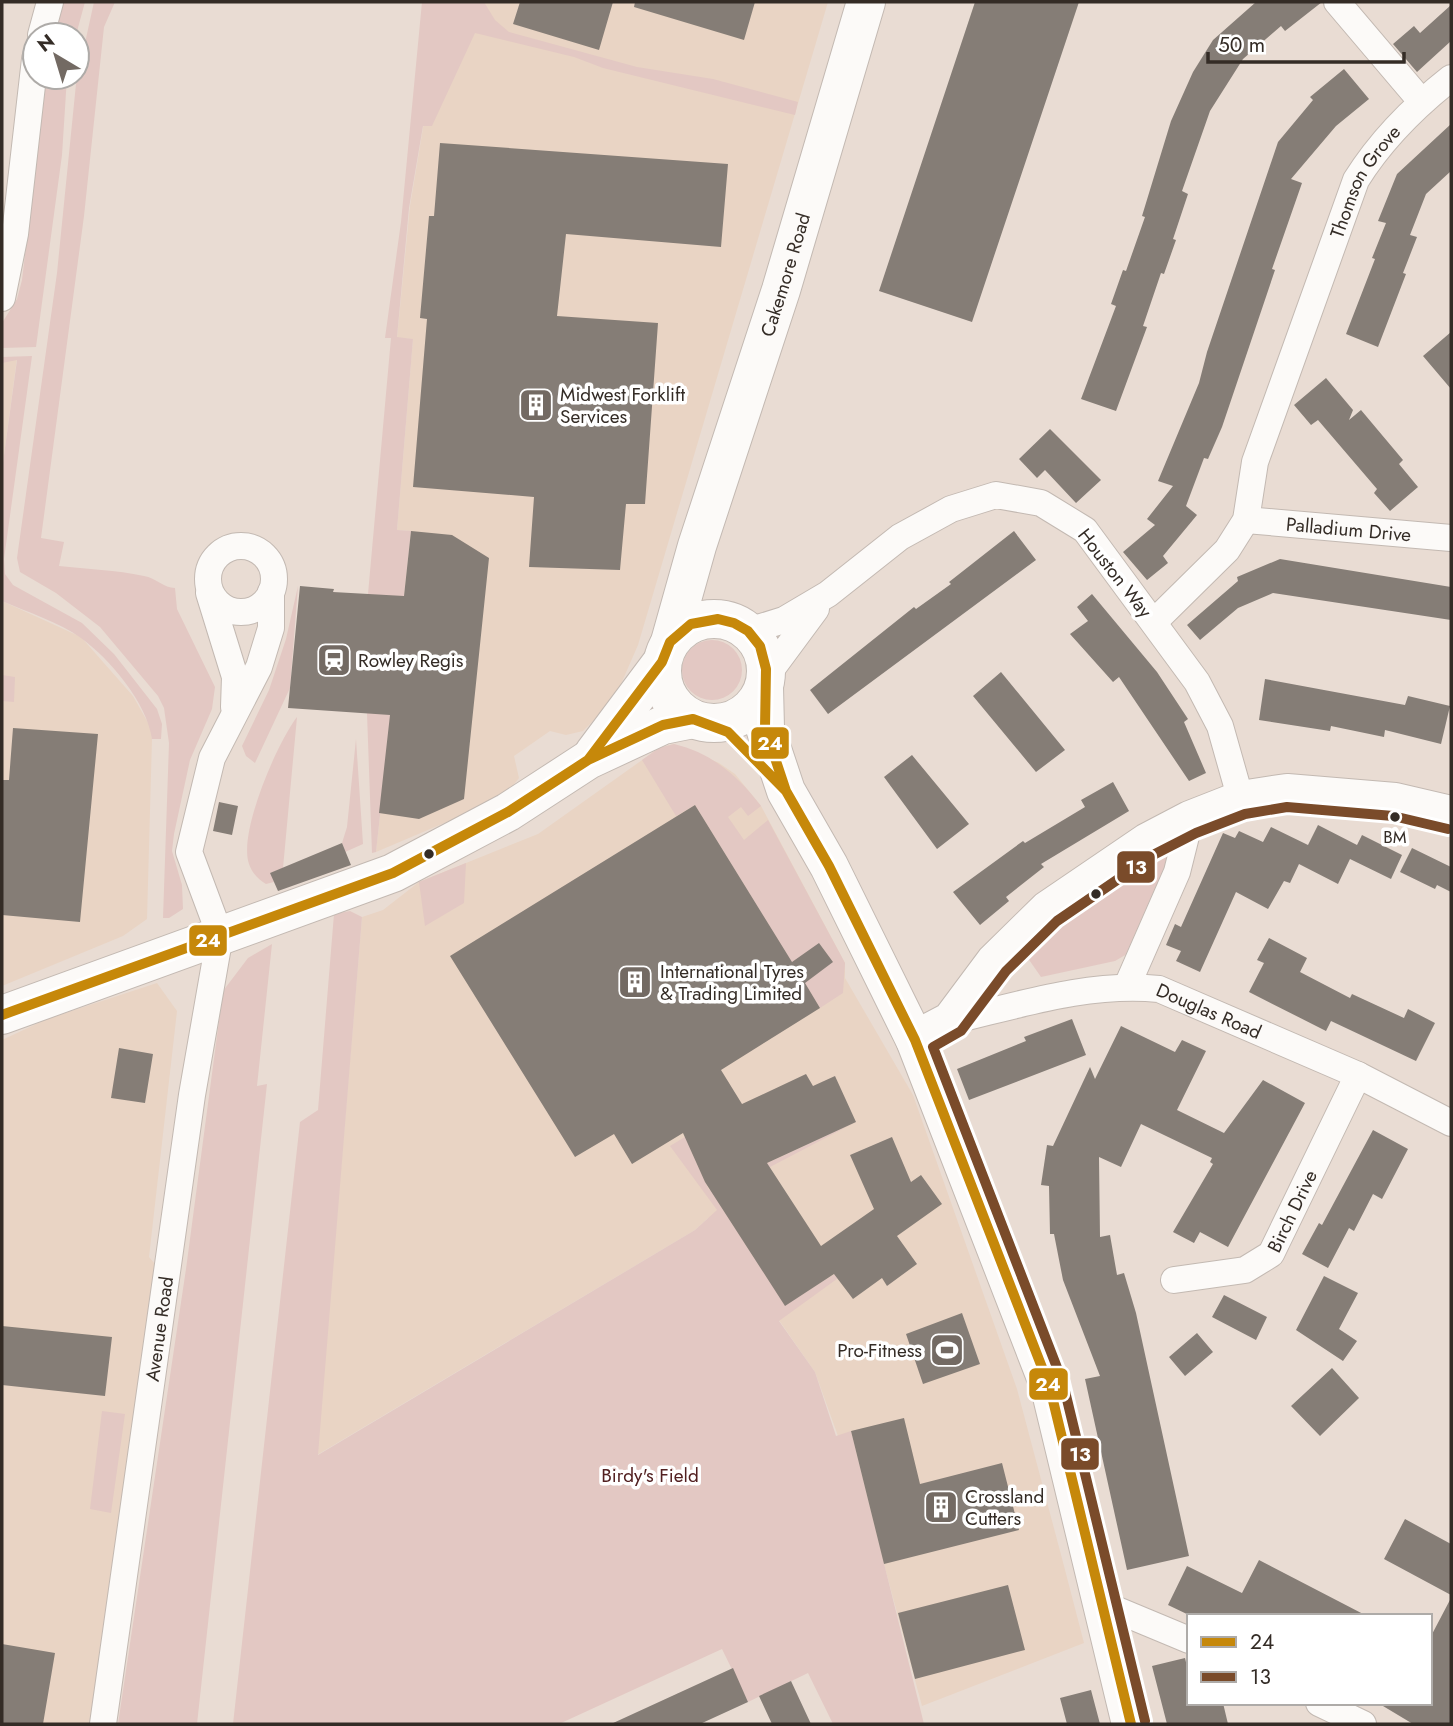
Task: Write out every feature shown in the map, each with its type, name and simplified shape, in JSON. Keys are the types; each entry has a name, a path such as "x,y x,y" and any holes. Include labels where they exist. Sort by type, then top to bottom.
{"main road":[{"name":"Cakemore Road","path":"666,652 697,546 781,290 866,2"},
{"path":"697,546 709,582 765,657 765,728 786,791 829,866 915,1040 1050,1388 1131,1724"},
{"path":"588,760 680,631 701,620 718,619 741,627"},
{"path":"666,652 663,682 671,702 698,721 728,732 786,791"},
{"path":"2,1015 393,873 508,812 588,760 663,725 698,721 729,722 744,714 759,699 764,682"},
{"path":"915,1040 951,1021 995,962 1048,910 1148,842 1190,820 1241,800 1287,793 1395,802 1451,815"}],"street":[{"path":"45,21 50,2"},
{"path":"1337,2 1421,101"},
{"name":"Thomson Grove","path":"1246,520 1255,463 1356,180 1372,154 1421,101 1451,78"},
{"path":"2,298 15,234 31,91"},
{"name":"Houston Way","path":"741,627 784,620 828,594 900,537 951,509 996,495 1041,503 1085,530 1197,681 1220,726 1241,800"},
{"path":"1154,622 1227,550 1246,520"},
{"name":"Palladium Drive","path":"1246,520 1451,538"},
{"path":"220,935 189,852 209,768 234,712 259,667 271,628 274,574 271,564 258,550 243,545 220,552 212,562 208,574 211,604 230,651 235,677 234,712"},
{"path":"208,587 219,604 238,612 258,608 271,593"},
{"name":"Houston Way","path":"764,682 828,594"},
{"path":"1127,986 1177,872 1190,820"},
{"name":"Avenue Road","path":"103,1724 190,1108 220,935"},
{"name":"Douglas Road","path":"951,1021 1060,995 1127,986 1159,989 1358,1075 1451,1123"},
{"name":"Birch Drive","path":"1174,1280 1245,1270 1271,1254 1358,1075"},
{"path":"1104,1605 1143,1618 1187,1639"},
{"path":"1323,1705 1363,1724"}],"shaded area":[{"path":"444,2 828,2 638,645 621,684 607,707 583,731 566,735 550,731 514,756 519,778 511,788 489,804 376,852 411,531 397,530 413,339 397,338 410,206"},
{"path":"2,358 17,358 2,470"},
{"path":"2,601 81,637 133,696 151,728 152,739 147,919 123,936 2,986"},
{"path":"674,744 719,763 735,774 761,806 845,963 845,978 913,1095 1017,1389 1084,1643 922,1706 884,1564 815,1372 708,1218 695,1230 317,1455 362,917 383,910 419,882 538,834 659,748"},
{"path":"157,983 177,1011 149,1257 166,1277 103,1724 2,1724 2,1040 47,1019"}],"green space":[{"path":"62,2 85,2 80,21 58,21"},
{"path":"94,2 115,2 104,27 84,216 41,538 64,542 59,566 133,574 175,588 177,609 215,687 212,709 190,760 174,834 172,851 182,885 183,909 169,918 163,918 169,743 164,708 158,696 100,627 56,593 20,572 17,558 57,273 75,91 91,91 90,21"},
{"path":"422,2 484,2 495,20 509,32 637,67 713,79 798,102 795,115 603,68 574,57 475,33 432,126 423,126 409,208 397,337 413,339 397,530 411,531 376,852 372,853 367,713 368,594 391,338 385,338 401,222"},
{"path":"44,91 66,91 62,155 36,347 2,348 2,323 17,299 22,280"},
{"path":"32,356 4,559 5,574 13,585 82,623 114,654 157,709 162,724 161,739 152,739 143,711 126,683 92,647 63,627 2,601 2,470 17,360 2,363 2,357"},
{"path":"298,586 290,688 255,763 246,756 242,746 269,690 286,639"},
{"path":"712,640 733,649 742,670 733,691 712,700 691,691 682,670 691,649"},
{"path":"2,675 15,677 14,702 2,701"},
{"path":"297,717 283,868 271,873 274,882 266,884 256,876 249,864 249,832 270,767"},
{"path":"356,739 363,844 345,852 342,843 347,827"},
{"path":"674,744 700,753 723,767 761,806 748,816 741,807 728,817 744,840 768,820 845,963 843,993 820,1008 695,805 676,816 642,760 659,748"},
{"path":"1166,857 1167,866 1127,954 1115,961 1041,977 1025,954 1084,909"},
{"path":"466,863 464,903 425,926 419,882"},
{"name":"Birdy's Field","path":"350,911 362,917 318,1455 695,1230 717,1210 670,1146 731,1109 691,1151 709,1190 856,1122 770,1167 718,1202 785,1305 838,1272 841,1276 779,1321 815,1372 836,1436 851,1431 924,1724 833,1724 808,1673 748,1702 722,1649 559,1724 233,1724 300,1122 318,1110 334,914"},
{"path":"272,944 257,1086 267,1084 197,1724 118,1724 186,1269 223,991 248,958"},
{"path":"102,1411 125,1414 111,1513 90,1509"}],"building":[{"path":"520,2 613,2 599,50 513,24"},
{"path":"635,2 755,2 744,40 634,7"},
{"path":"975,2 1079,2 972,322 879,291"},
{"path":"1256,2 1322,2 1285,31 1281,26 1243,59 1210,111 1182,191 1188,194 1173,239 1176,240 1164,274 1161,273 1143,326 1147,327 1116,411 1081,399 1116,306 1111,304 1145,217 1142,216 1171,121 1193,72 1213,40"},
{"path":"1451,5 1451,41 1417,72 1393,44 1414,26 1420,33"},
{"path":"1344,69 1369,99 1336,126 1291,179 1302,183 1272,269 1275,270 1222,427 1208,459 1204,458 1186,506 1197,515 1163,556 1168,563 1147,580 1123,552 1155,525 1147,519 1173,486 1158,481 1199,383 1278,142 1313,100 1310,97"},
{"path":"1451,124 1451,171 1426,194 1410,235 1417,237 1403,273 1406,274 1378,347 1346,334 1375,259 1372,258 1386,223 1378,221 1397,174"},
{"name":"Midwest Forklift Services","path":"440,143 728,164 721,247 566,234 557,316 658,323 645,504 626,504 620,570 529,567 534,497 413,487 427,319 420,318 429,216 434,216"},
{"path":"1451,332 1451,389 1423,356"},
{"path":"1326,378 1353,410 1349,420 1361,410 1403,460 1399,464 1418,487 1390,511 1374,493 1377,489 1318,420 1311,425 1294,405"},
{"path":"1050,429 1101,480 1076,503 1045,470 1037,478 1019,459"},
{"path":"411,531 452,535 489,558 464,799 419,819 379,813 390,715 288,708 300,586 334,589 333,592 404,596"},
{"path":"1014,531 1036,560 828,714 810,690 914,607 916,609 951,584 949,582"},
{"path":"1280,559 1451,587 1451,620 1273,593 1238,608 1200,640 1187,625 1238,581 1237,577"},
{"path":"1092,594 1157,672 1188,719 1184,722 1206,773 1189,781 1119,677 1113,682 1070,634 1088,621 1077,607"},
{"path":"1001,672 1065,750 1036,772 973,696"},
{"path":"1265,679 1405,705 1408,696 1450,706 1441,744 1385,730 1384,737 1331,726 1330,731 1259,720"},
{"path":"13,728 98,734 80,922 2,915 2,780 9,780"},
{"path":"912,755 969,824 937,849 884,777"},
{"path":"1113,782 1129,811 1041,864 1044,867 1006,897 1009,901 980,925 953,892 1023,841 1025,843 1085,807 1081,800"},
{"path":"219,802 238,806 232,835 213,831"},
{"name":"International Tyres & Trading Limited","path":"695,805 792,962 819,943 833,962 805,983 820,1008 721,1070 742,1104 806,1074 813,1086 835,1076 856,1122 767,1163 821,1246 874,1209 850,1155 892,1137 911,1182 921,1175 942,1204 897,1236 917,1264 887,1286 882,1278 853,1299 834,1274 785,1306 705,1182 683,1133 632,1164 614,1134 575,1157 450,956"},
{"path":"1318,825 1357,845 1362,835 1402,855 1391,879 1350,859 1338,884 1299,864 1290,883 1284,881 1268,909 1236,892 1200,972 1176,961 1181,951 1166,945 1175,924 1181,927 1223,833 1235,838 1239,831 1263,842 1271,827 1308,845"},
{"path":"342,843 351,865 278,891 270,873"},
{"path":"1412,848 1451,867 1451,892 1437,885 1435,889 1400,872"},
{"path":"1269,938 1307,958 1300,972 1350,998 1352,994 1404,1018 1408,1009 1435,1023 1416,1061 1331,1021 1326,1031 1249,992 1264,963 1257,960"},
{"path":"1072,1019 1086,1055 969,1100 957,1069 1026,1041 1024,1037"},
{"path":"1121,1026 1175,1052 1182,1040 1206,1051 1177,1110 1224,1133 1263,1080 1305,1103 1228,1247 1200,1232 1194,1243 1173,1232 1213,1164 1210,1162 1212,1158 1141,1124 1121,1167 1099,1157 1100,1237 1110,1235 1117,1275 1124,1273 1136,1313 1189,1556 1127,1570 1085,1379 1100,1376 1063,1280 1054,1234 1050,1234 1049,1186 1041,1185 1047,1145 1053,1146 1090,1067 1095,1079"},
{"path":"119,1048 153,1054 145,1103 111,1098"},
{"path":"1373,1130 1408,1149 1382,1199 1373,1194 1354,1231 1349,1228 1328,1268 1302,1254 1319,1223 1322,1225"},
{"path":"1324,1276 1358,1293 1339,1329 1357,1341 1343,1361 1296,1330"},
{"path":"1224,1295 1267,1317 1256,1340 1212,1317"},
{"path":"962,1313 980,1364 923,1384 906,1334"},
{"path":"2,1326 112,1337 105,1396 2,1385"},
{"path":"1197,1333 1213,1352 1185,1376 1169,1357"},
{"path":"1332,1368 1359,1398 1320,1436 1291,1406"},
{"name":"Crossland Cutters","path":"904,1418 920,1484 1002,1463 1019,1530 884,1564 851,1431"},
{"path":"1405,1519 1451,1544 1451,1595 1384,1559"},
{"path":"1259,1560 1363,1614 1187,1614 1168,1605 1187,1566 1242,1593"},
{"path":"1008,1585 1025,1650 915,1679 898,1613"},
{"path":"1451,1598 1451,1724 1413,1724 1381,1705 1432,1705 1432,1634"},
{"path":"2,1644 55,1653 43,1724 2,1724"},
{"path":"1185,1658 1187,1705 1223,1705 1228,1724 1167,1724 1152,1666"},
{"path":"733,1668 748,1702 700,1724 611,1724"},
{"path":"791,1681 811,1724 772,1724 759,1696"},
{"path":"1091,1690 1100,1724 1067,1724 1060,1698"}],"transit line":[{"name":"24","path":"588,760 662,662 670,642 691,624 718,619 734,623 748,631 760,646 766,669 765,728 786,791 829,866 915,1040 1050,1388 1131,1724"},
{"name":"24","path":"2,1015 393,873 508,812 588,760 663,725 693,719 728,732 786,791"},
{"name":"13","path":"1145,1721 1063,1383 933,1047 961,1031 1006,971 1057,921 1155,854 1196,833 1245,814 1287,807 1393,816 1448,829"}],"place":[{"name":"Midwest Forklift Services","path":"536,405"},
{"name":"Rowley Regis","path":"334,660"},
{"name":"BM","path":"1395,817"},
{"name":"International Tyres & Trading Limited","path":"635,982"},
{"name":"Pro-Fitness","path":"947,1350"},
{"name":"Crossland Cutters","path":"941,1507"}]}
